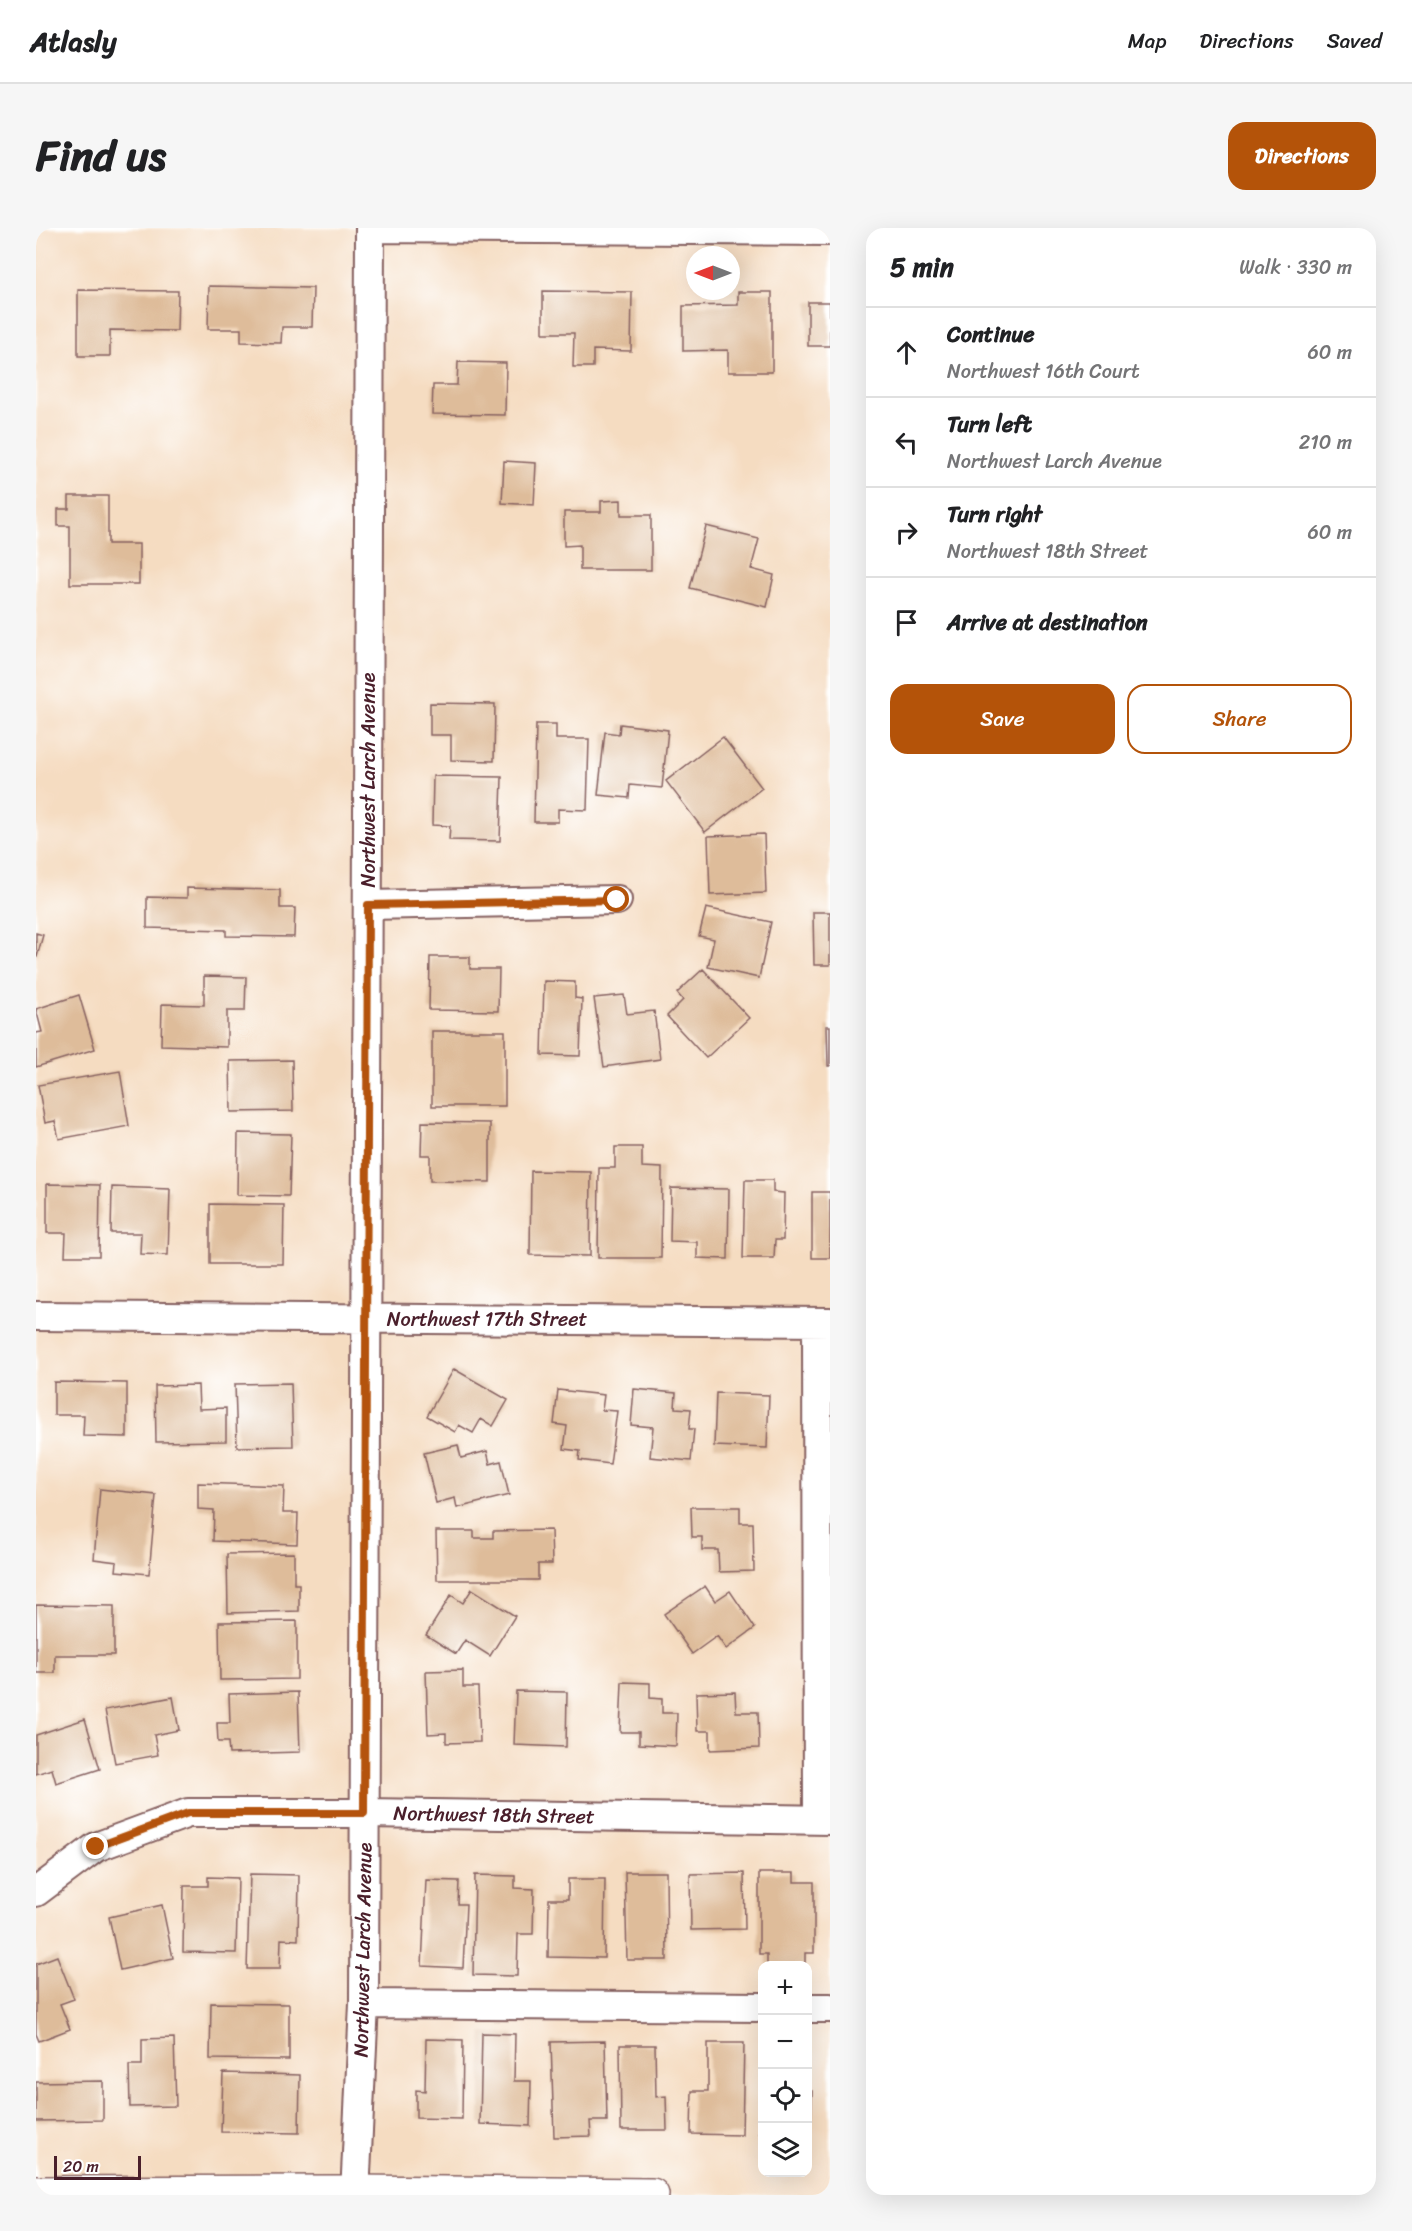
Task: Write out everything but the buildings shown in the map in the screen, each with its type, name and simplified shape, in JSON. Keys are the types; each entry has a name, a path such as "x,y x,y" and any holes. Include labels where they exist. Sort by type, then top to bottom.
{"main road":[{"path":"36,2193 652,2195"}],"street":[{"path":"372,228 830,231"},
{"name":"Northwest Larch Avenue","path":"355,2194 364,2004 372,228"},
{"path":"368,905 617,900"},
{"name":"Northwest 17th Street","path":"36,1316 823,1322"},
{"path":"823,1322 824,1820"},
{"name":"Northwest 18th Street","path":"36,1892 96,1847 188,1813 364,1813 824,1820"},
{"path":"364,2004 758,2007"},
{"path":"812,2008 830,2008"}],"route":[{"path":"96,1847 188,1813 364,1813 368,905 617,900"}]}
